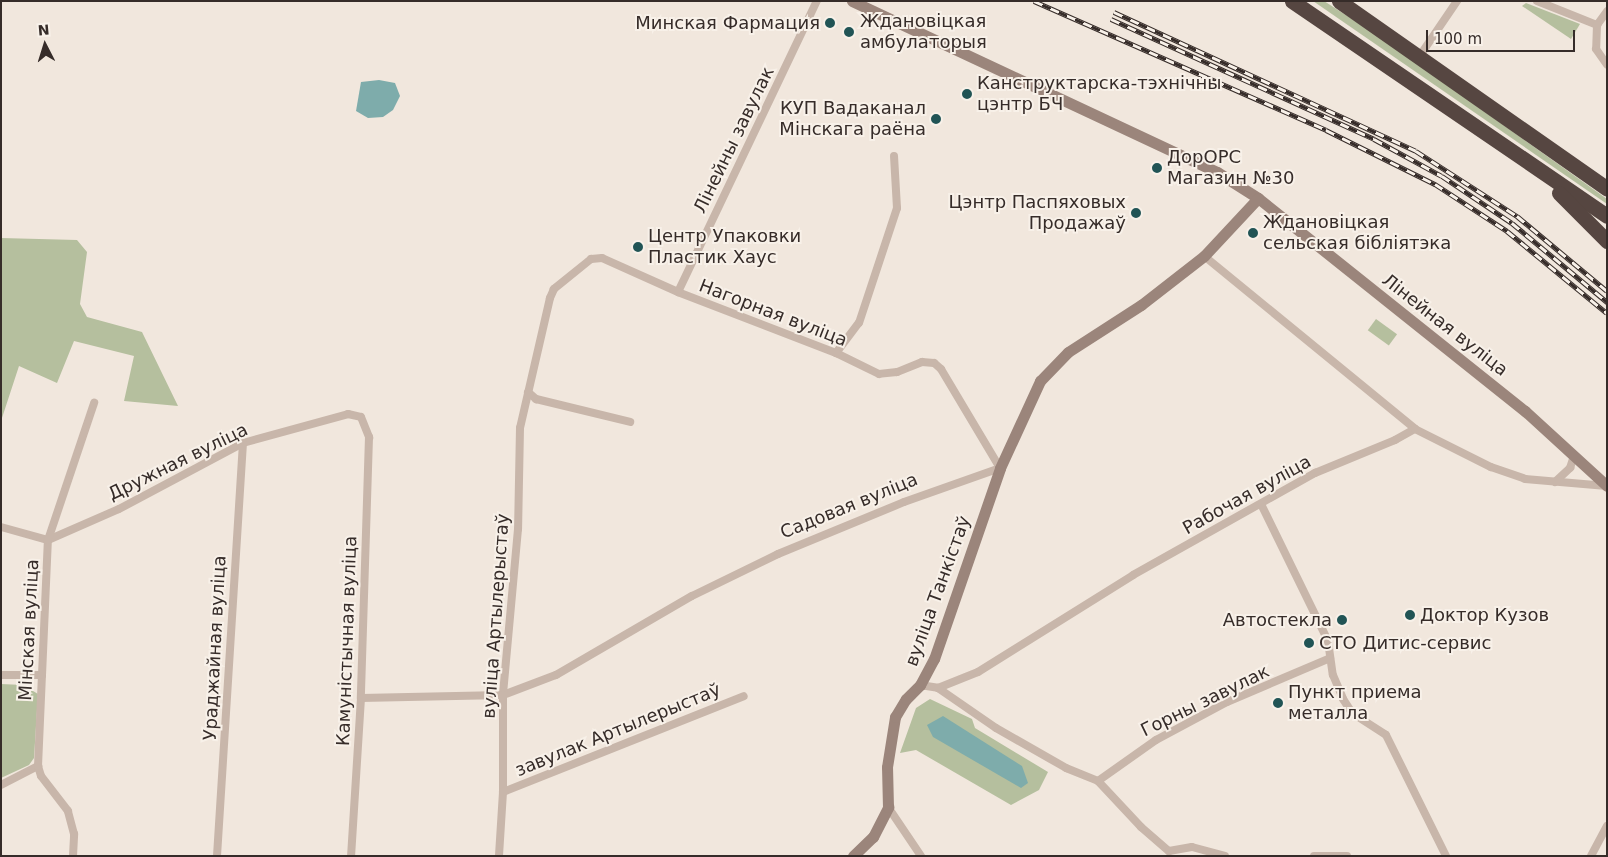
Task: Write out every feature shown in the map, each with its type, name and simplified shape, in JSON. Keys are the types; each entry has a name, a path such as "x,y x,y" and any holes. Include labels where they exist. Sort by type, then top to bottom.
{"highway":[{"path":"1292,1 1607,216"},
{"path":"1339,1 1607,189"},
{"path":"1537,170 1607,241"}],"street":[{"name":"Лінейны завулак","path":"678,292 817,1"},
{"name":"Лінейная вуліца","path":"852,1 1010,77 1142,134 1217,172 1258,198 1525,411 1607,486"},
{"path":"1419,57 1457,1"},
{"path":"1537,1 1596,25"},
{"path":"1607,12 1596,25 1596,49 1607,65"},
{"path":"836,352 859,322 897,208 894,156"},
{"path":"1000,468 1040,381 1052,365 1068,352 1141,305 1204,256 1258,198"},
{"path":"1204,256 1415,429 1491,467 1525,479 1607,486"},
{"name":"Нагорная вуліца","path":"531,381 550,298 554,289 591,260 602,258 678,292 836,352 879,374 897,372 922,362 937,365 1000,468"},
{"name":"вуліца Артылерыстаў","path":"499,856 503,792 502,694 518,529 520,428 531,381"},
{"path":"528,392 536,399 630,422"},
{"name":"Мінская вуліца","path":"38,766 48,540 94,403"},
{"name":"Дружная вуліца","path":"48,540 119,509 243,443 348,414 361,418 368,428"},
{"name":"Камуністычная вуліца","path":"350,856 360,698 368,428"},
{"name":"Рабочая вуліца","path":"938,688 978,672 1133,575 1315,473 1395,440 1415,429"},
{"name":"Ураджайная вуліца","path":"217,856 243,443"},
{"path":"1555,482 1570,468 1574,456"},
{"name":"вуліца Танкістаў","path":"854,856 873,838 888,807 887,767 893,726 906,699 920,685 934,659 1000,468"},
{"name":"Садовая вуліца","path":"360,698 502,694 556,675 692,596 778,554 895,505 1000,468"},
{"path":"1261,504 1324,633 1333,675 1343,698 1352,714 1386,735 1446,856"},
{"path":"1,527 48,540"},
{"name":"Горны завулак","path":"1098,781 1124,759 1164,735 1227,702 1330,658"},
{"path":"1,675 42,675"},
{"path":"920,685 938,688 996,728 1066,768 1098,781 1141,828 1169,854 1192,847 1225,856"},
{"name":"завулак Артылерыстаў","path":"503,792 744,696"},
{"path":"1,786 38,766 41,776 68,811 74,834 73,856"},
{"path":"888,807 921,856"},
{"path":"1591,856 1607,826"},
{"path":"1314,856 1347,856"}],"green space":[{"path":"1313,1 1324,1 1383,39 1607,199 1607,204"},
{"path":"1526,3 1580,24 1571,39 1522,6"},
{"path":"1,238 77,240 87,252 80,304 87,317 142,332 178,406 124,401 134,356 74,341 57,383 19,366 1,421"},
{"path":"1376,319 1397,334 1389,346 1368,330"},
{"path":"1,684 23,685 38,694 34,758 29,765 1,778"},
{"path":"930,699 972,719 975,728 1048,772 1039,790 1011,805 916,750 900,753 916,708"}],"water":[{"path":"379,80 395,83 400,96 393,110 383,117 368,118 356,111 361,82"},
{"path":"943,716 1022,766 1028,783 1021,788 933,737 927,725"}],"railway":[{"path":"1034,1 1326,130 1435,184 1507,231 1607,313"},
{"path":"1114,12 1416,151 1517,216 1607,291"},
{"path":"1111,19 1374,139 1442,176 1512,223 1607,302"}],"place":[{"name":"Минская Фармация","path":"830,23"},
{"name":"Ждановіцкая амбулаторыя","path":"849,32"},
{"name":"Канструктарска-тэхнічны цэнтр БЧ","path":"967,94"},
{"name":"КУП Вадаканал Мінскага раёна","path":"936,119"},
{"name":"ДорОРС Магазин №30","path":"1157,168"},
{"name":"Цэнтр Паспяховых Продажаў","path":"1136,213"},
{"name":"Ждановіцкая сельская бібліятэка","path":"1253,233"},
{"name":"Центр Упаковки Пластик Хаус","path":"638,247"},
{"name":"Доктор Кузов","path":"1410,615"},
{"name":"Автостекла","path":"1342,620"},
{"name":"СТО Дитис-сервис","path":"1309,643"},
{"name":"Пункт приема металла","path":"1278,703"}]}
